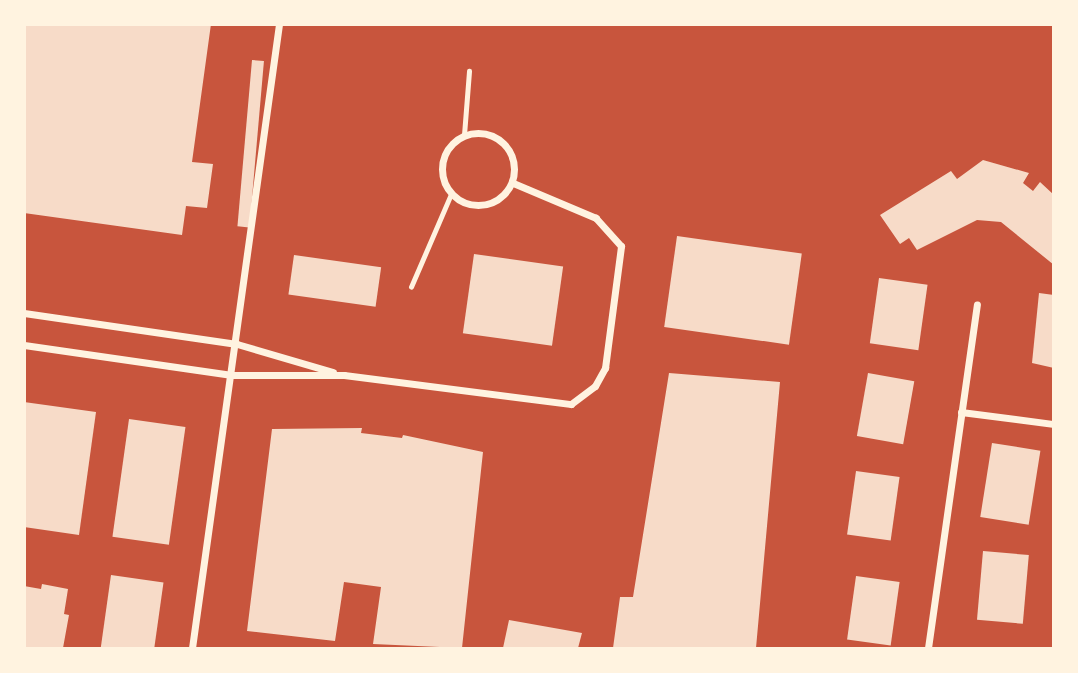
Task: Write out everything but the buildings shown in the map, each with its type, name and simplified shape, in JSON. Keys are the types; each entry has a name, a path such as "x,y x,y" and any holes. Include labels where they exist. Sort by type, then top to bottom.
{"street":[{"path":"192,649 237,344 279,24"},
{"path":"481,132 497,138 509,150 515,166 513,183 504,195 485,205 464,203 451,194 445,184 442,161 454,141 464,135 481,132"},
{"path":"24,345 232,375 344,375 571,404 594,386 604,368 621,246 596,218 513,183"},
{"path":"928,649 977,304"},
{"path":"24,313 237,344 344,375"},
{"path":"961,412 1054,424"}],"lane":[{"path":"464,135 469,71"},
{"path":"411,287 451,194"}]}
